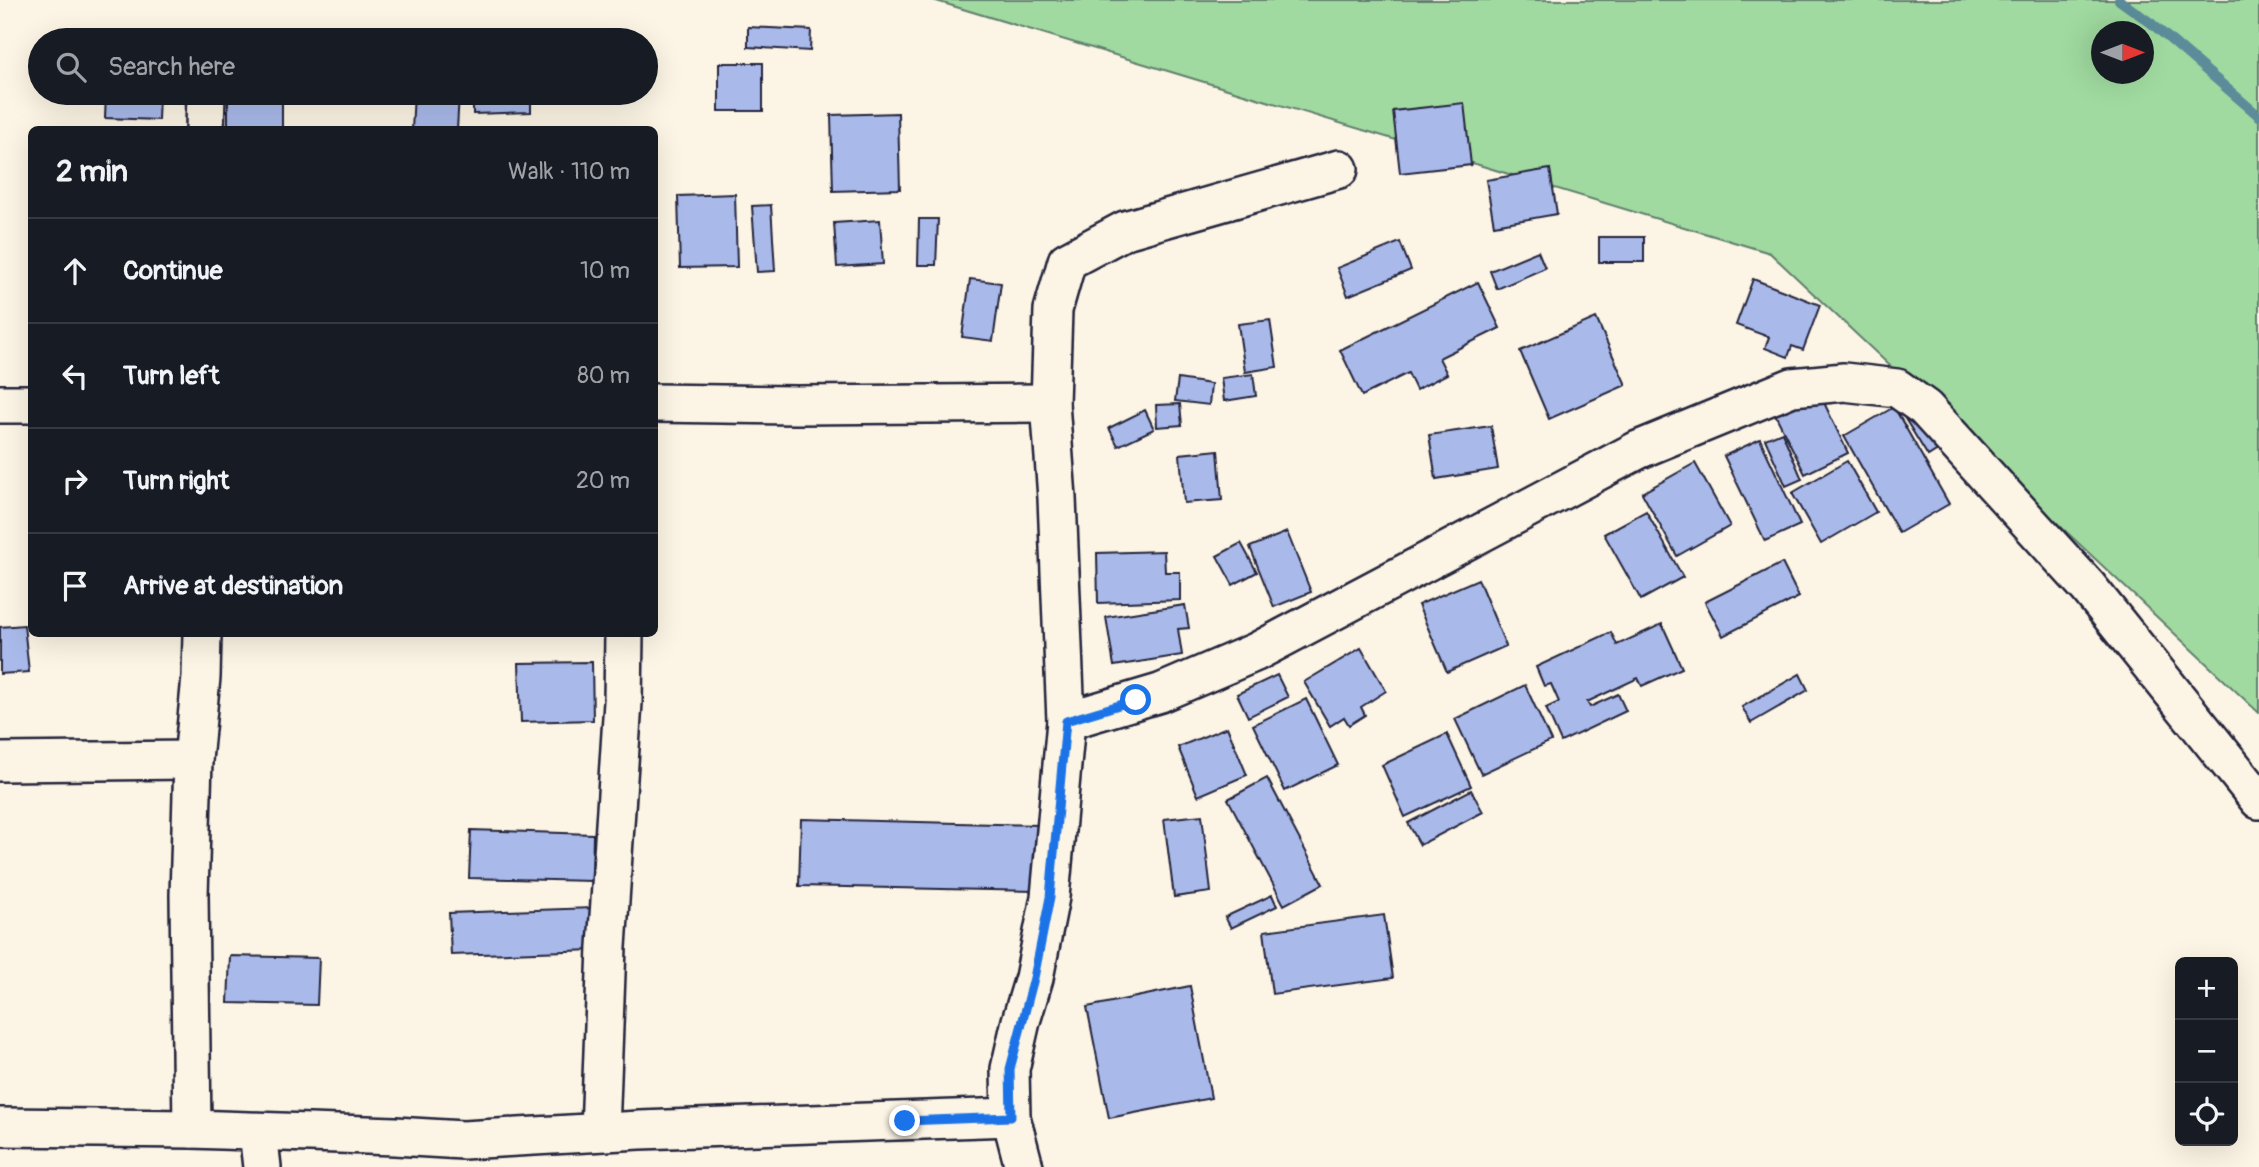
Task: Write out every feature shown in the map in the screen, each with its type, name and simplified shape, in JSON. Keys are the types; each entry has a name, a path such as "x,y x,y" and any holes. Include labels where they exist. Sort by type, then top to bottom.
{"street":[{"path":"205,126 206,105"},
{"path":"1024,1167 1011,1117 1010,1069 1034,978 1050,897 1066,721 1050,403 1053,310 1067,261 1125,230 1339,169"},
{"path":"1066,721 1160,693 1256,652 1638,450 1791,387 1844,382 1897,388 1925,408 2088,587 2259,800"},
{"path":"658,403 1050,403"},
{"path":"0,404 28,404"},
{"path":"192,1129 189,895 202,637"},
{"path":"600,1132 607,947 623,702 624,637"},
{"path":"0,762 194,760"},
{"path":"0,1127 192,1129 260,1150 395,1136 463,1140 600,1132 1011,1117"}],"green space":[{"path":"933,0 2259,0 2259,713 1770,253"}],"building":[{"path":"748,27 811,30 810,51 748,47"},
{"path":"719,63 763,63 763,111 719,111"},
{"path":"1464,103 1471,165 1400,173 1393,111"},
{"path":"106,105 159,105 158,120 105,118"},
{"path":"228,105 282,105 282,126 228,126"},
{"path":"413,105 458,105 457,126 412,126"},
{"path":"473,105 531,105 531,112 473,114"},
{"path":"898,113 900,189 833,191 831,115"},
{"path":"1550,169 1557,214 1494,225 1486,180"},
{"path":"735,194 737,267 680,268 678,196"},
{"path":"771,205 775,271 757,272 752,206"},
{"path":"919,219 938,219 936,265 918,265"},
{"path":"880,220 883,264 837,267 834,223"},
{"path":"1599,237 1644,237 1644,262 1599,262"},
{"path":"1400,242 1411,270 1348,296 1337,268"},
{"path":"1538,251 1545,268 1497,289 1490,271"},
{"path":"970,279 1001,283 993,341 962,337"},
{"path":"1753,279 1820,305 1803,350 1792,346 1788,357 1765,348 1769,337 1736,325"},
{"path":"1478,282 1500,328 1439,358 1447,374 1416,390 1408,373 1362,396 1340,350"},
{"path":"1596,318 1626,385 1549,419 1520,351"},
{"path":"1270,320 1277,367 1245,372 1238,324"},
{"path":"1253,374 1256,396 1224,401 1221,378"},
{"path":"1178,379 1211,384 1209,405 1175,401"},
{"path":"1818,390 1848,453 1805,474 1774,412"},
{"path":"1180,404 1182,425 1157,427 1156,405"},
{"path":"1894,407 1949,504 1899,533 1844,436"},
{"path":"1921,407 1944,446 1928,456 1904,417"},
{"path":"1145,410 1154,429 1118,446 1109,428"},
{"path":"1491,426 1498,469 1436,479 1429,435"},
{"path":"1782,432 1802,479 1786,486 1765,439"},
{"path":"1760,439 1800,525 1765,541 1724,456"},
{"path":"1218,450 1222,500 1184,503 1180,454"},
{"path":"1847,461 1876,512 1821,544 1792,493"},
{"path":"1695,463 1730,526 1677,556 1642,493"},
{"path":"1646,511 1683,577 1641,600 1604,534"},
{"path":"1287,532 1311,592 1274,607 1250,547"},
{"path":"1241,543 1257,572 1233,585 1217,556"},
{"path":"1164,551 1165,572 1180,572 1180,600 1098,603 1097,553"},
{"path":"1782,563 1799,597 1723,636 1705,602"},
{"path":"1478,579 1506,646 1447,672 1418,605"},
{"path":"1185,605 1189,628 1178,629 1182,655 1114,666 1106,617"},
{"path":"1662,624 1682,668 1642,686 1638,678 1587,702 1590,707 1618,694 1626,711 1561,742 1546,708 1559,702 1551,684 1544,686 1536,667 1611,632 1617,645"},
{"path":"24,625 29,672 0,674 0,627"},
{"path":"1361,648 1386,691 1361,707 1365,715 1349,725 1344,717 1330,726 1304,682"},
{"path":"592,662 593,720 521,722 519,663"},
{"path":"1800,674 1808,690 1751,723 1742,707"},
{"path":"1277,675 1288,697 1248,717 1237,694"},
{"path":"1525,685 1551,741 1481,774 1455,719"},
{"path":"1306,699 1338,765 1285,791 1253,725"},
{"path":"1227,727 1247,775 1198,796 1178,747"},
{"path":"1447,734 1471,786 1405,817 1382,765"},
{"path":"1267,778 1323,884 1284,905 1228,799"},
{"path":"1471,790 1483,812 1420,845 1408,823"},
{"path":"1202,815 1211,892 1174,897 1164,819"},
{"path":"801,819 1039,825 1037,891 799,886"},
{"path":"471,830 593,834 592,881 469,878"},
{"path":"1272,895 1277,906 1231,928 1225,917"},
{"path":"593,908 595,950 451,955 449,913"},
{"path":"1384,915 1393,978 1272,994 1264,931"},
{"path":"230,956 319,958 317,1005 228,1003"},
{"path":"1190,986 1211,1098 1109,1118 1087,1007"}],"waterway":[{"path":"2119,0 2151,23 2259,116"}],"route":[{"path":"905,1121 1011,1117 1010,1069 1034,978 1050,897 1066,721 1136,700"}]}
